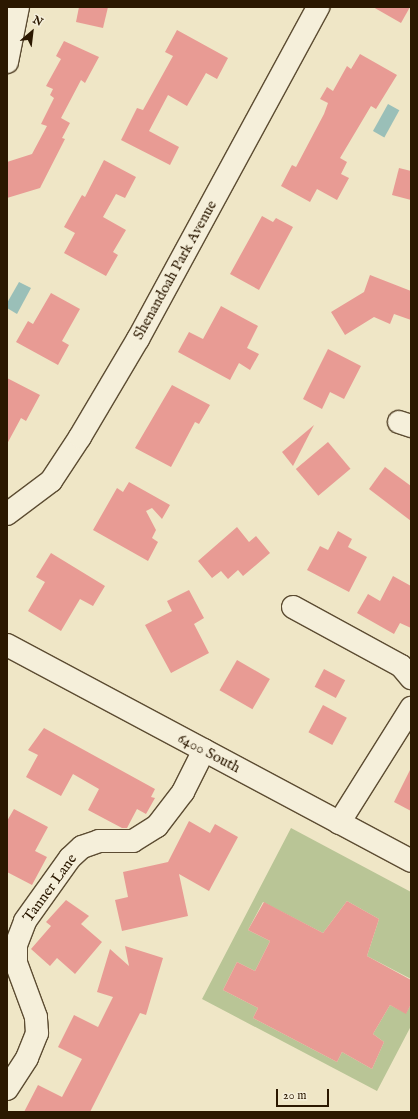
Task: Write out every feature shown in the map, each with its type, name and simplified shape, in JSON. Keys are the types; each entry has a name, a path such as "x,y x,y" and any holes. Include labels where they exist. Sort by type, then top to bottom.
{"street":[{"path":"7,62 18,7"},
{"name":"Shenandoah Park Avenue","path":"7,514 51,481 80,437 138,339 318,7"},
{"path":"293,607 380,653 401,666 411,678"},
{"name":"6400 South","path":"7,645 411,861"},
{"path":"339,823 411,708"},
{"name":"Tanner Lane","path":"7,1089 27,1058 37,1034 36,1017 16,963 16,945 25,921 78,850 99,841 133,841 151,831 183,792 204,750"}],"green space":[{"path":"291,828 411,892 411,979 367,956 379,919 347,901 323,933 263,902 248,930 270,941 255,971 237,962 223,990 258,1008 253,1018 337,1062 342,1052 372,1069 384,1042 373,1034 390,1005 406,1013 411,1004 411,1026 377,1091 202,999"}],"water":[{"path":"388,104 399,110 384,137 373,131"},
{"path":"19,282 31,288 17,314 7,308 7,303"}],"building":[{"path":"79,7 108,7 103,28 76,22"},
{"path":"373,7 410,7 401,23"},
{"path":"177,30 228,58 217,79 206,73 187,106 168,95 149,131 179,147 170,165 121,140 137,108 143,110 173,56 165,52"},
{"path":"64,41 99,57 85,83 81,80 61,118 70,123 62,138 65,139 40,188 7,198 7,162 32,154 47,126 41,124 54,98 50,95 53,89 46,86 61,59 56,56"},
{"path":"360,54 397,75 376,109 371,106 340,158 347,162 341,174 349,178 337,200 317,189 310,202 281,186 292,165 296,167 324,114 328,103 320,99 327,87 333,91 347,66 351,69"},
{"path":"104,160 136,177 125,198 116,194 103,217 126,230 113,252 118,255 106,276 64,253 75,233 64,227 82,195 85,197"},
{"path":"399,168 411,171 411,200 392,195"},
{"path":"262,216 273,222 276,218 293,227 259,290 230,274"},
{"path":"370,275 411,291 411,320 394,314 390,324 374,317 345,335 331,312 364,292"},
{"path":"51,293 80,309 62,341 69,345 58,365 16,342 28,321 33,324"},
{"path":"221,306 258,326 247,348 259,354 250,370 239,363 230,380 178,352 189,332 203,339"},
{"path":"328,349 361,366 344,399 330,392 322,409 303,399"},
{"path":"7,378 40,395 26,421 21,418 7,444"},
{"path":"172,385 210,405 199,424 195,422 171,467 135,448"},
{"path":"314,425 293,466 282,452"},
{"path":"328,442 350,469 318,496 296,469"},
{"path":"385,467 411,486 411,521 369,489"},
{"path":"129,482 170,505 162,519 152,508 146,511 156,530 152,538 158,542 148,561 93,530 117,488 123,492"},
{"path":"237,527 249,542 256,536 270,553 243,576 238,570 228,579 221,571 212,578 198,561"},
{"path":"338,531 352,539 348,547 367,557 349,592 307,570 320,546 328,550"},
{"path":"51,553 105,586 93,606 80,599 61,631 28,611 45,582 36,577"},
{"path":"393,576 411,586 411,628 400,623 394,634 357,613 368,594 380,601"},
{"path":"189,590 204,618 194,624 209,653 171,673 145,625 172,611 167,601"},
{"path":"237,660 270,679 252,709 220,690"},
{"path":"324,669 345,680 336,698 315,687"},
{"path":"323,705 347,718 332,745 308,732"},
{"path":"44,728 155,789 151,797 155,798 146,814 137,809 127,828 122,828 88,810 99,789 73,774 61,796 26,777 38,755 28,750"},
{"path":"411,768 411,811 394,802"},
{"path":"14,809 48,827 35,851 47,857 32,885 7,872 7,821"},
{"path":"189,821 210,833 215,824 238,837 209,891 179,874 188,916 122,931 115,900 128,897 123,872 168,862"},
{"path":"66,900 89,916 81,924 102,942 75,974 57,958 50,966 31,949 51,926 46,922"},
{"path":"347,901 379,919 367,956 411,980 411,1004 406,1014 390,1005 373,1034 384,1042 372,1069 342,1052 337,1062 253,1018 258,1008 223,990 237,962 255,971 270,941 248,930 264,902 323,933"},
{"path":"125,946 163,958 146,1015 140,1013 90,1112 24,1112 38,1085 62,1097 82,1059 58,1047 74,1015 98,1027 113,997 97,992 110,949 129,966"}]}
